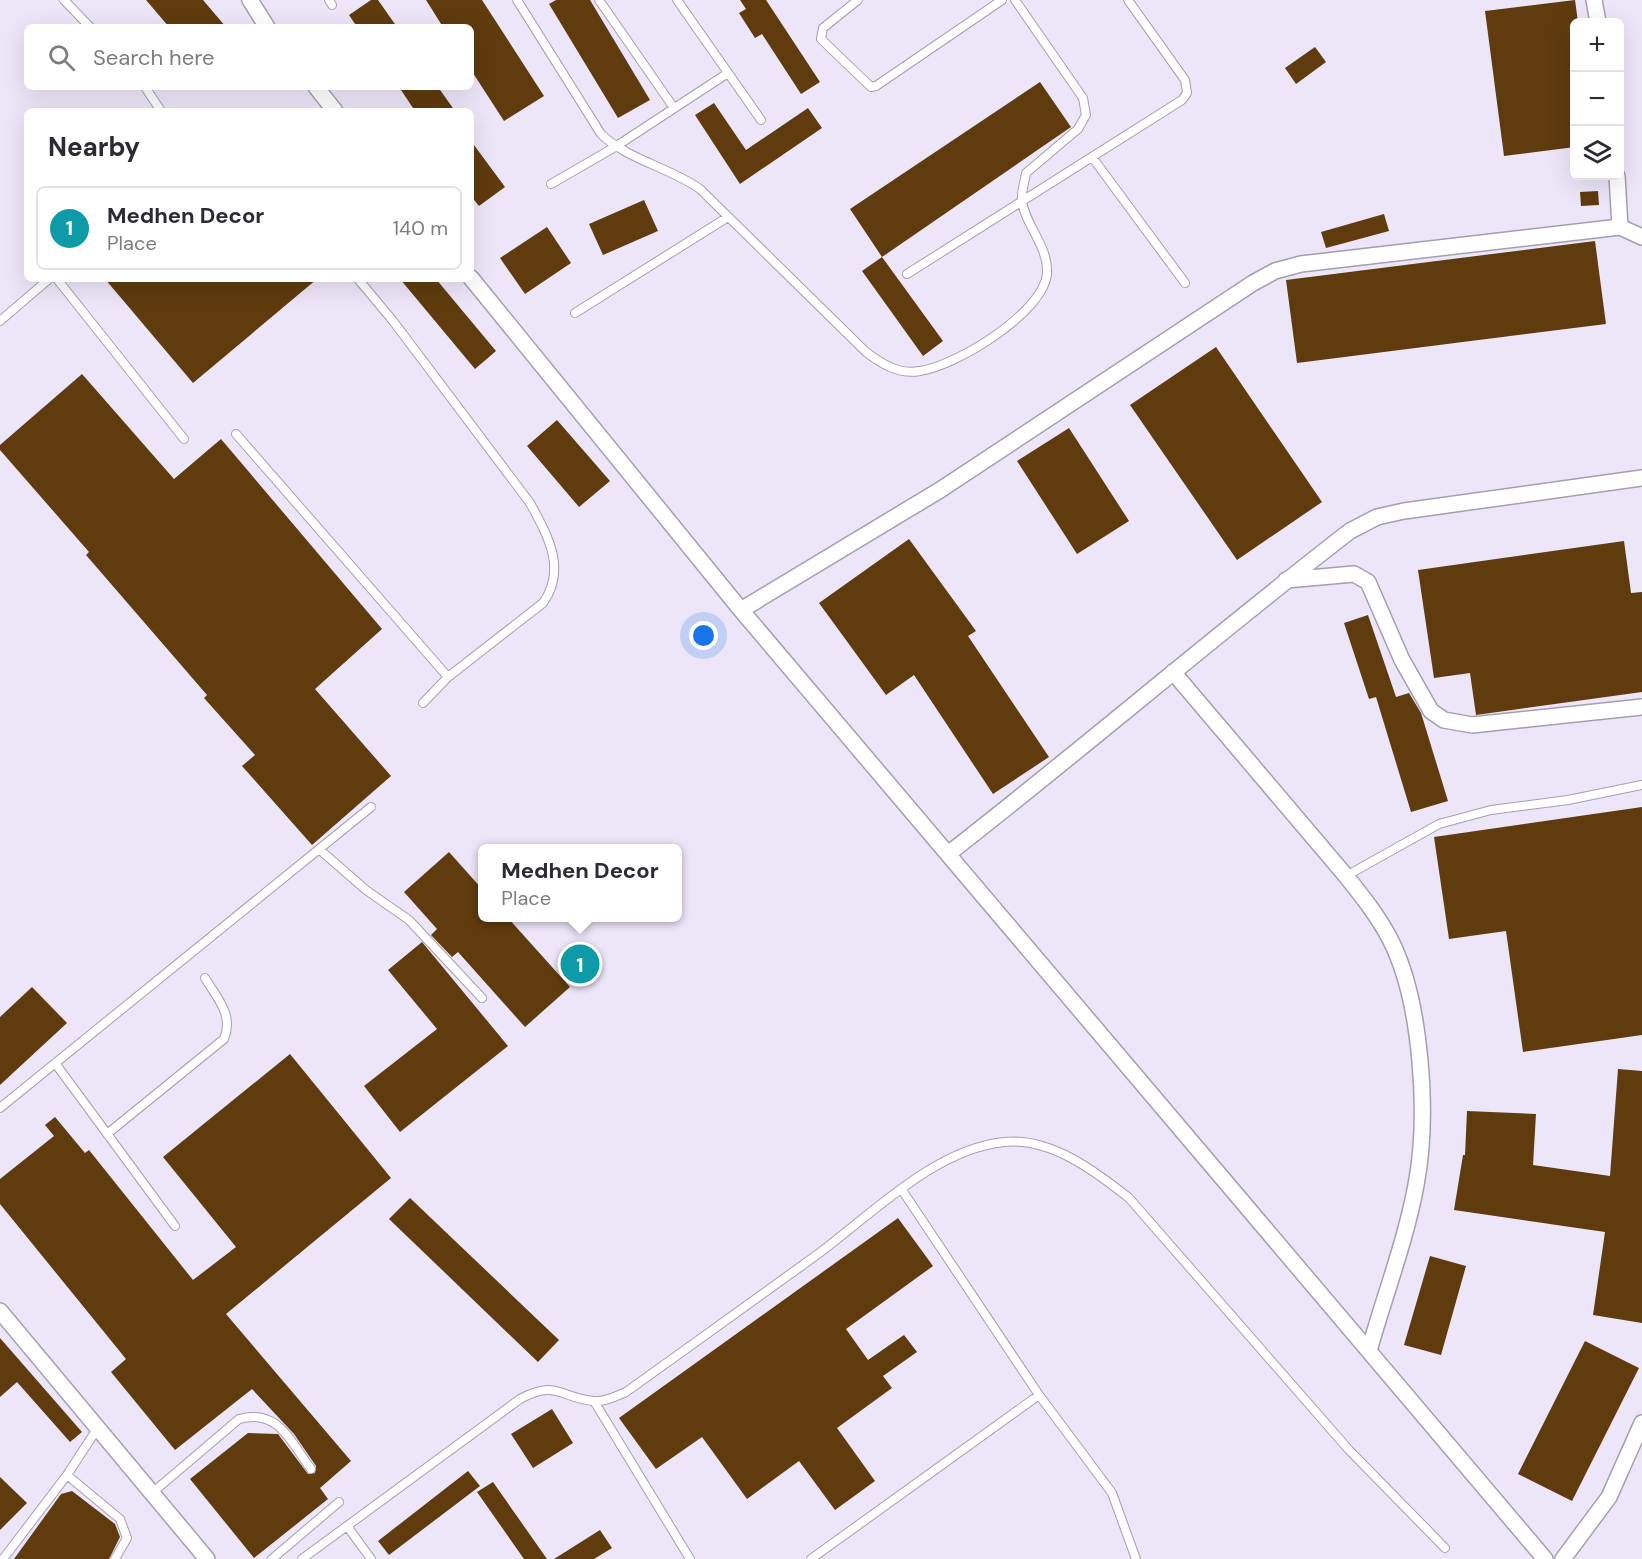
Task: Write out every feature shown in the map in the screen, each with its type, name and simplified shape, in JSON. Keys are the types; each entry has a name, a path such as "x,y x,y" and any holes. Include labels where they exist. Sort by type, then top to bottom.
{"street":[{"path":"250,0 265,24"},
{"path":"1594,0 1597,18"},
{"path":"318,90 333,108"},
{"path":"1617,180 1620,227"},
{"path":"741,610 940,490 1253,283 1275,271 1301,264 1620,227 1642,237"},
{"path":"474,282 741,610 1545,1559"},
{"path":"948,854 1059,768 1173,672 1350,531 1377,517 1404,511 1642,478"},
{"path":"1286,580 1354,574 1368,582 1402,660 1431,711 1444,720 1472,725 1642,707"},
{"path":"1173,672 1373,910 1391,940 1408,985 1423,1104 1422,1149 1416,1187 1369,1351"},
{"path":"0,1311 207,1559"},
{"path":"1563,1559 1609,1497 1642,1423"}],"lane":[{"path":"64,0 87,24"},
{"path":"517,0 601,134 615,147 685,178 866,352 881,363 901,371 921,371 944,364 992,338 1030,306 1041,291 1047,276 1047,260 1022,201 1026,173 1078,129 1086,115 1083,98 1015,0"},
{"path":"599,0 674,108"},
{"path":"676,0 761,120"},
{"path":"858,0 824,28 821,39 872,87 1002,0"},
{"path":"908,274 1182,100 1187,93 1185,80 1128,0"},
{"path":"551,184 615,147 728,73"},
{"path":"147,90 159,108"},
{"path":"1092,157 1185,283"},
{"path":"575,314 728,217"},
{"path":"0,321 46,282"},
{"path":"59,282 184,439"},
{"path":"360,282 393,321 530,503 545,529 556,577 552,590 543,603 448,677 423,703"},
{"path":"236,434 448,677"},
{"path":"1346,876 1439,824 1491,810 1568,800 1642,785"},
{"path":"0,1107 371,807"},
{"path":"319,849 366,890 409,920 482,998"},
{"path":"107,1134 224,1039 229,1028 228,1015 205,978"},
{"path":"56,1063 175,1226"},
{"path":"302,1559 532,1392 556,1389 594,1401 608,1399 626,1392 931,1168 972,1150 1004,1142 1035,1144 1069,1158 1103,1177 1130,1198 1349,1450 1445,1548"},
{"path":"903,1190 1039,1395 1112,1493 1136,1559"},
{"path":"810,1559 1039,1395"},
{"path":"594,1401 690,1559"},
{"path":"152,1493 238,1419 251,1416 266,1417 281,1429 311,1469"},
{"path":"3,1559 98,1430"},
{"path":"67,1475 120,1519 127,1538 116,1559"},
{"path":"272,1559 339,1502"},
{"path":"347,1526 371,1559"}],"building":[{"path":"146,0 203,0 223,24 166,24"},
{"path":"371,0 378,0 395,24 355,24 349,15"},
{"path":"426,0 482,0 544,96 504,121 474,75 474,24 441,24"},
{"path":"556,0 590,0 650,100 618,118 549,4"},
{"path":"740,0 766,0 820,82 801,94 762,34 755,38 739,13 746,9"},
{"path":"1575,0 1577,18 1570,18 1570,148 1504,156 1485,11"},
{"path":"1315,47 1326,62 1296,84 1285,68"},
{"path":"1040,82 1071,127 882,257 850,209"},
{"path":"401,90 440,90 453,108 413,108"},
{"path":"714,103 746,150 808,108 822,128 740,184 695,115"},
{"path":"474,145 505,187 479,206 474,200"},
{"path":"1598,191 1599,205 1581,206 1580,192"},
{"path":"644,200 658,231 603,255 589,224"},
{"path":"1384,214 1389,231 1326,248 1321,232"},
{"path":"547,227 571,263 525,294 500,258"},
{"path":"1595,241 1606,324 1297,363 1286,280"},
{"path":"882,257 943,341 923,356 862,271"},
{"path":"108,282 313,282 193,383"},
{"path":"402,282 438,282 496,351 475,369"},
{"path":"1216,347 1322,502 1237,560 1130,405"},
{"path":"82,374 174,479 221,439 382,629 315,689 391,776 312,845 242,766 255,755 204,698 207,695 86,555 89,552 0,450 0,445"},
{"path":"557,420 610,481 579,507 527,446"},
{"path":"1069,428 1129,521 1077,554 1017,461"},
{"path":"909,539 976,631 968,636 1049,757 993,794 914,675 886,695 819,603"},
{"path":"1624,541 1631,593 1642,592 1642,692 1476,715 1470,673 1434,678 1418,570"},
{"path":"1368,615 1396,697 1409,693 1421,713 1448,801 1411,812 1376,697 1369,699 1344,623"},
{"path":"1642,807 1642,1035 1523,1052 1506,931 1449,939 1434,837"},
{"path":"449,852 478,884 478,922 512,922 570,987 525,1027 458,952 452,957 431,935 437,929 404,892"},
{"path":"422,942 508,1046 400,1132 364,1086 437,1029 388,970"},
{"path":"32,987 67,1023 0,1085 0,1017"},
{"path":"290,1054 391,1178 226,1314 351,1461 320,1488 328,1499 254,1558 190,1479 248,1433 278,1434 308,1474 315,1473 316,1466 294,1434 252,1389 175,1450 111,1372 126,1359 0,1204 0,1179 54,1136 45,1125 55,1117 85,1153 89,1150 193,1280 236,1247 163,1157"},
{"path":"1618,1069 1642,1071 1642,1323 1593,1315 1605,1232 1454,1210 1463,1155 1465,1155 1467,1111 1536,1114 1533,1165 1610,1176"},
{"path":"410,1198 559,1340 538,1362 389,1219"},
{"path":"898,1218 933,1266 846,1329 868,1360 904,1335 917,1352 883,1376 892,1388 837,1428 875,1481 835,1510 799,1461 747,1499 702,1437 656,1469 619,1418"},
{"path":"1430,1256 1466,1266 1441,1355 1404,1345"},
{"path":"0,1338 82,1432 70,1442 17,1382 0,1397"},
{"path":"1585,1341 1639,1368 1572,1501 1518,1474"},
{"path":"552,1409 573,1443 533,1468 511,1434"},
{"path":"468,1471 480,1486 389,1555 378,1541"},
{"path":"0,1477 27,1503 0,1530"},
{"path":"493,1482 547,1559 524,1559 477,1492"},
{"path":"72,1491 115,1524 120,1537 109,1559 14,1559 61,1494"},
{"path":"600,1530 612,1548 594,1559 554,1559"}],"place":[{"name":"Medhen Decor","path":"580,964"}]}
